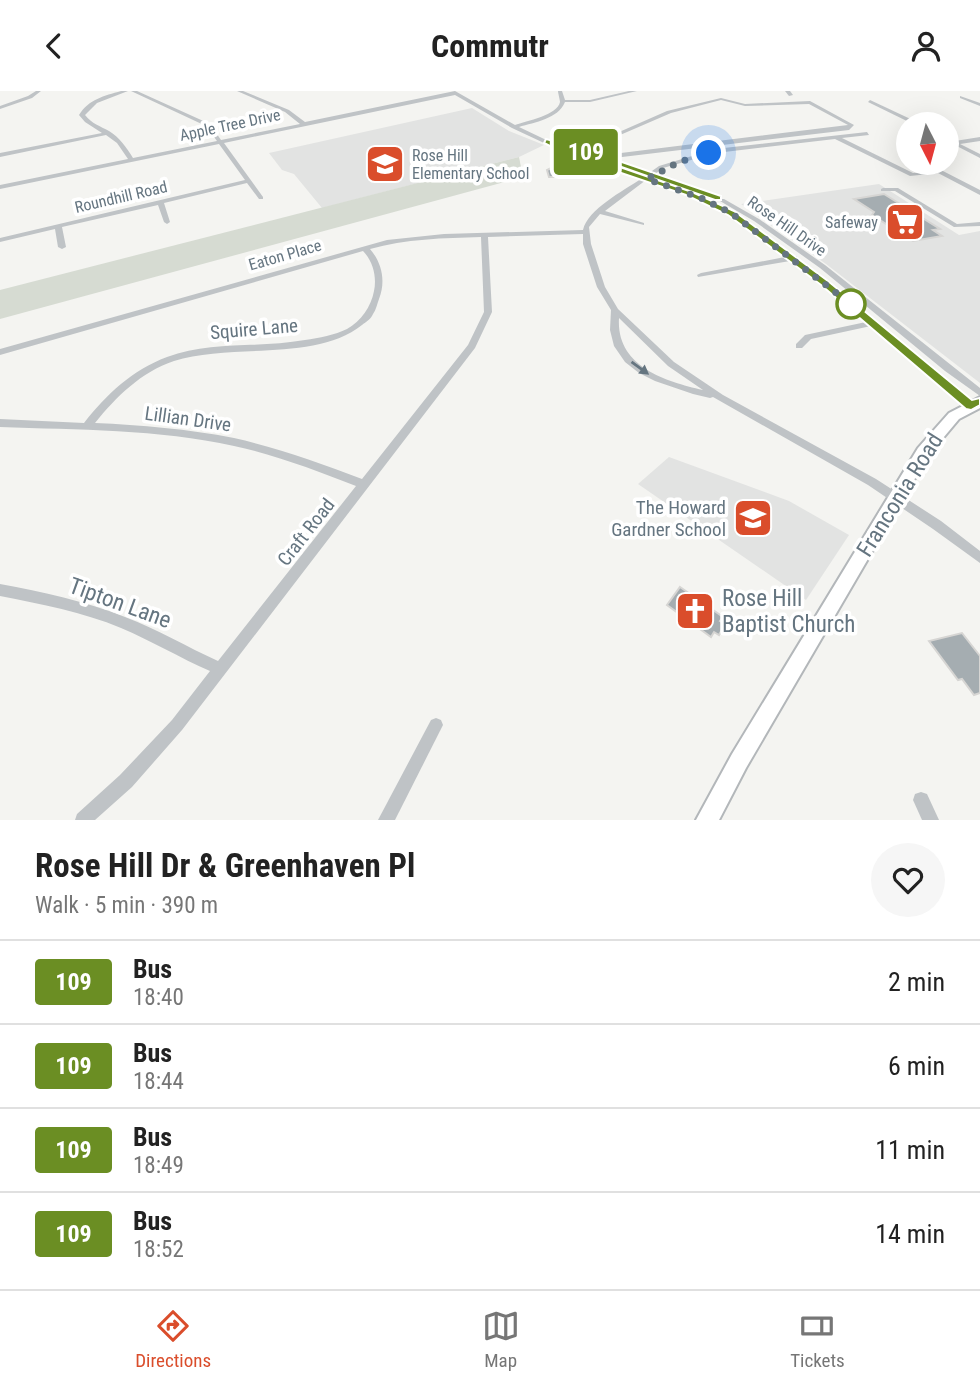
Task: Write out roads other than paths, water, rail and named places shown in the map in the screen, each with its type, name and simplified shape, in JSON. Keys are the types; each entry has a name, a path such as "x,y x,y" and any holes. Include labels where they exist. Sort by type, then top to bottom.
{"main road":[{"name":"Franconia Road","path":"707,820 738,761 895,497 940,430 977,400"}],"street":[{"path":"0,108 34,96 39,91"},
{"path":"126,91 93,103 82,113 84,119 122,143 131,160"},
{"path":"133,91 203,122 221,142 261,198"},
{"path":"239,91 287,111 304,124"},
{"name":"Apple Tree Drive","path":"0,187 465,91"},
{"path":"513,127 553,114 563,101 560,91"},
{"path":"563,101 590,101 635,91"},
{"name":"Rose Hill Drive","path":"453,92 513,127 570,153 704,192 744,211 889,319 977,400"},
{"path":"962,97 980,105"},
{"path":"588,147 663,115 721,99 745,105 811,103 851,125 849,128 621,155 608,159"},
{"path":"870,101 896,114"},
{"path":"0,155 109,133"},
{"path":"867,134 716,151 670,166 599,211 589,221 585,232 595,272 615,310 660,355 720,397 895,497 980,558"},
{"path":"835,137 912,175 939,171 980,193"},
{"path":"959,142 980,139"},
{"name":"Rose Hill Drive","path":"546,141 608,159 722,208 794,258 874,323 977,400"},
{"path":"959,146 980,156"},
{"name":"Roundhill Road","path":"0,240 249,181"},
{"path":"883,190 896,189 956,226 980,225"},
{"path":"160,202 167,222"},
{"path":"599,211 642,224"},
{"path":"58,226 62,247"},
{"name":"Eaton Place","path":"0,352 364,248 419,237 585,232"},
{"name":"Craft Road","path":"83,820 158,746 472,347 485,324 489,299 484,234"},
{"name":"Squire Lane","path":"86,427 107,400 124,384 145,370 170,359 204,351 318,342 354,330 373,312 378,291 378,270 373,258 364,248"},
{"path":"702,275 794,258"},
{"path":"615,310 613,333 620,349 631,362 666,383 720,397"},
{"path":"799,346 808,337 874,323"},
{"name":"Lillian Drive","path":"0,423 167,432 234,442 288,457 365,485"},
{"name":"Tipton Lane","path":"0,590 68,604 100,614 162,639 221,669"},
{"path":"386,820 436,725"},
{"path":"921,800 931,820"}],"place":[{"name":"Rose Hill Elementary School","path":"385,164"},
{"name":"Safeway","path":"905,222"},
{"name":"The Howard Gardner School","path":"753,518"},
{"name":"Rose Hill Baptist Church","path":"695,611"}]}
